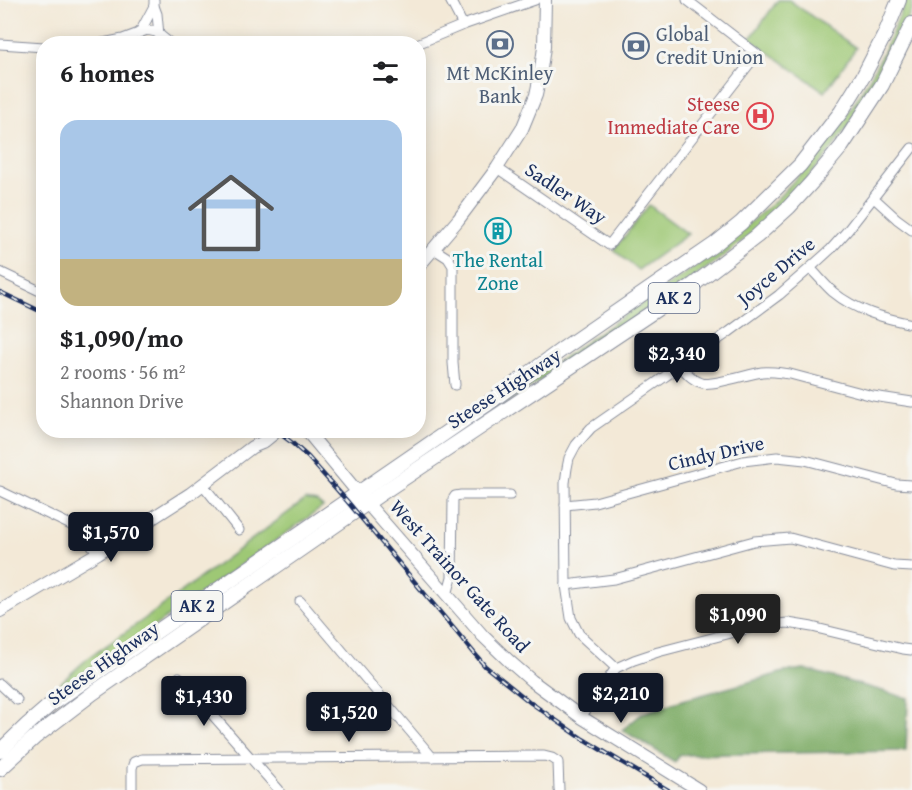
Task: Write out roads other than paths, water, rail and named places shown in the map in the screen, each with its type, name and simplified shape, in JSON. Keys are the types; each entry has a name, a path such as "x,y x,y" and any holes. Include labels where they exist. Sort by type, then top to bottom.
{"highway":[{"name":"Steese Highway","path":"0,769 73,707 363,499 564,348 715,244 741,223 800,165 840,112 864,75 899,0"},
{"name":"Steese Highway","path":"0,751 50,705 363,499 641,321 757,236 789,207 842,146 882,85 912,24"}],"main road":[{"path":"426,258 497,168 522,129 536,95 540,76 544,48 545,0"},
{"path":"252,447 256,438"},
{"path":"0,611 98,554 202,485 252,447 262,444 269,438"},
{"name":"West Trainor Gate Road","path":"304,438 315,450 324,454"},
{"name":"West Trainor Gate Road","path":"313,438 324,454 483,636 509,661 538,686 581,717 699,790"}],"street":[{"path":"450,0 463,25"},
{"path":"426,40 535,0"},
{"name":"Sadler Way","path":"497,168 609,245 757,54 687,0"},
{"path":"136,36 154,3"},
{"path":"154,3 160,36"},
{"path":"131,36 147,30 158,36"},
{"path":"0,44 36,46"},
{"name":"Joyce Drive","path":"616,668 579,634 571,618 566,585 565,483 569,458 576,445 591,428 779,295 810,268 831,249 912,148"},
{"path":"874,198 912,230"},
{"path":"434,249 448,258 453,266 455,385"},
{"path":"810,268 833,292 855,308 912,324"},
{"path":"0,272 36,289"},
{"path":"680,366 702,383 712,383 762,372 779,373 873,396 912,402"},
{"name":"Cindy Drive","path":"565,505 595,502 743,461 777,457 805,460 896,484 912,486"},
{"path":"202,485 239,530"},
{"path":"0,491 79,529 98,554"},
{"path":"447,595 452,577 453,499 461,495 510,495"},
{"path":"566,585 615,579 754,541 770,539 790,538 894,566 912,567"},
{"path":"300,601 432,757"},
{"path":"581,717 616,668 658,652 758,627 788,623 903,649 912,649"},
{"path":"179,677 279,790"},
{"path":"0,684 16,700"},
{"path":"132,790 132,768 134,762 142,759 544,756 558,762 559,790"}],"railway":[{"path":"0,292 36,309"},
{"path":"286,438 308,457 347,501 485,666 531,703 583,739 668,790"}],"place":[{"name":"Mt McKinley Bank","path":"500,44"},
{"name":"Global Credit Union","path":"636,46"},
{"name":"Steese Immediate Care","path":"760,116"},
{"name":"The Rental Zone","path":"498,231"}]}
